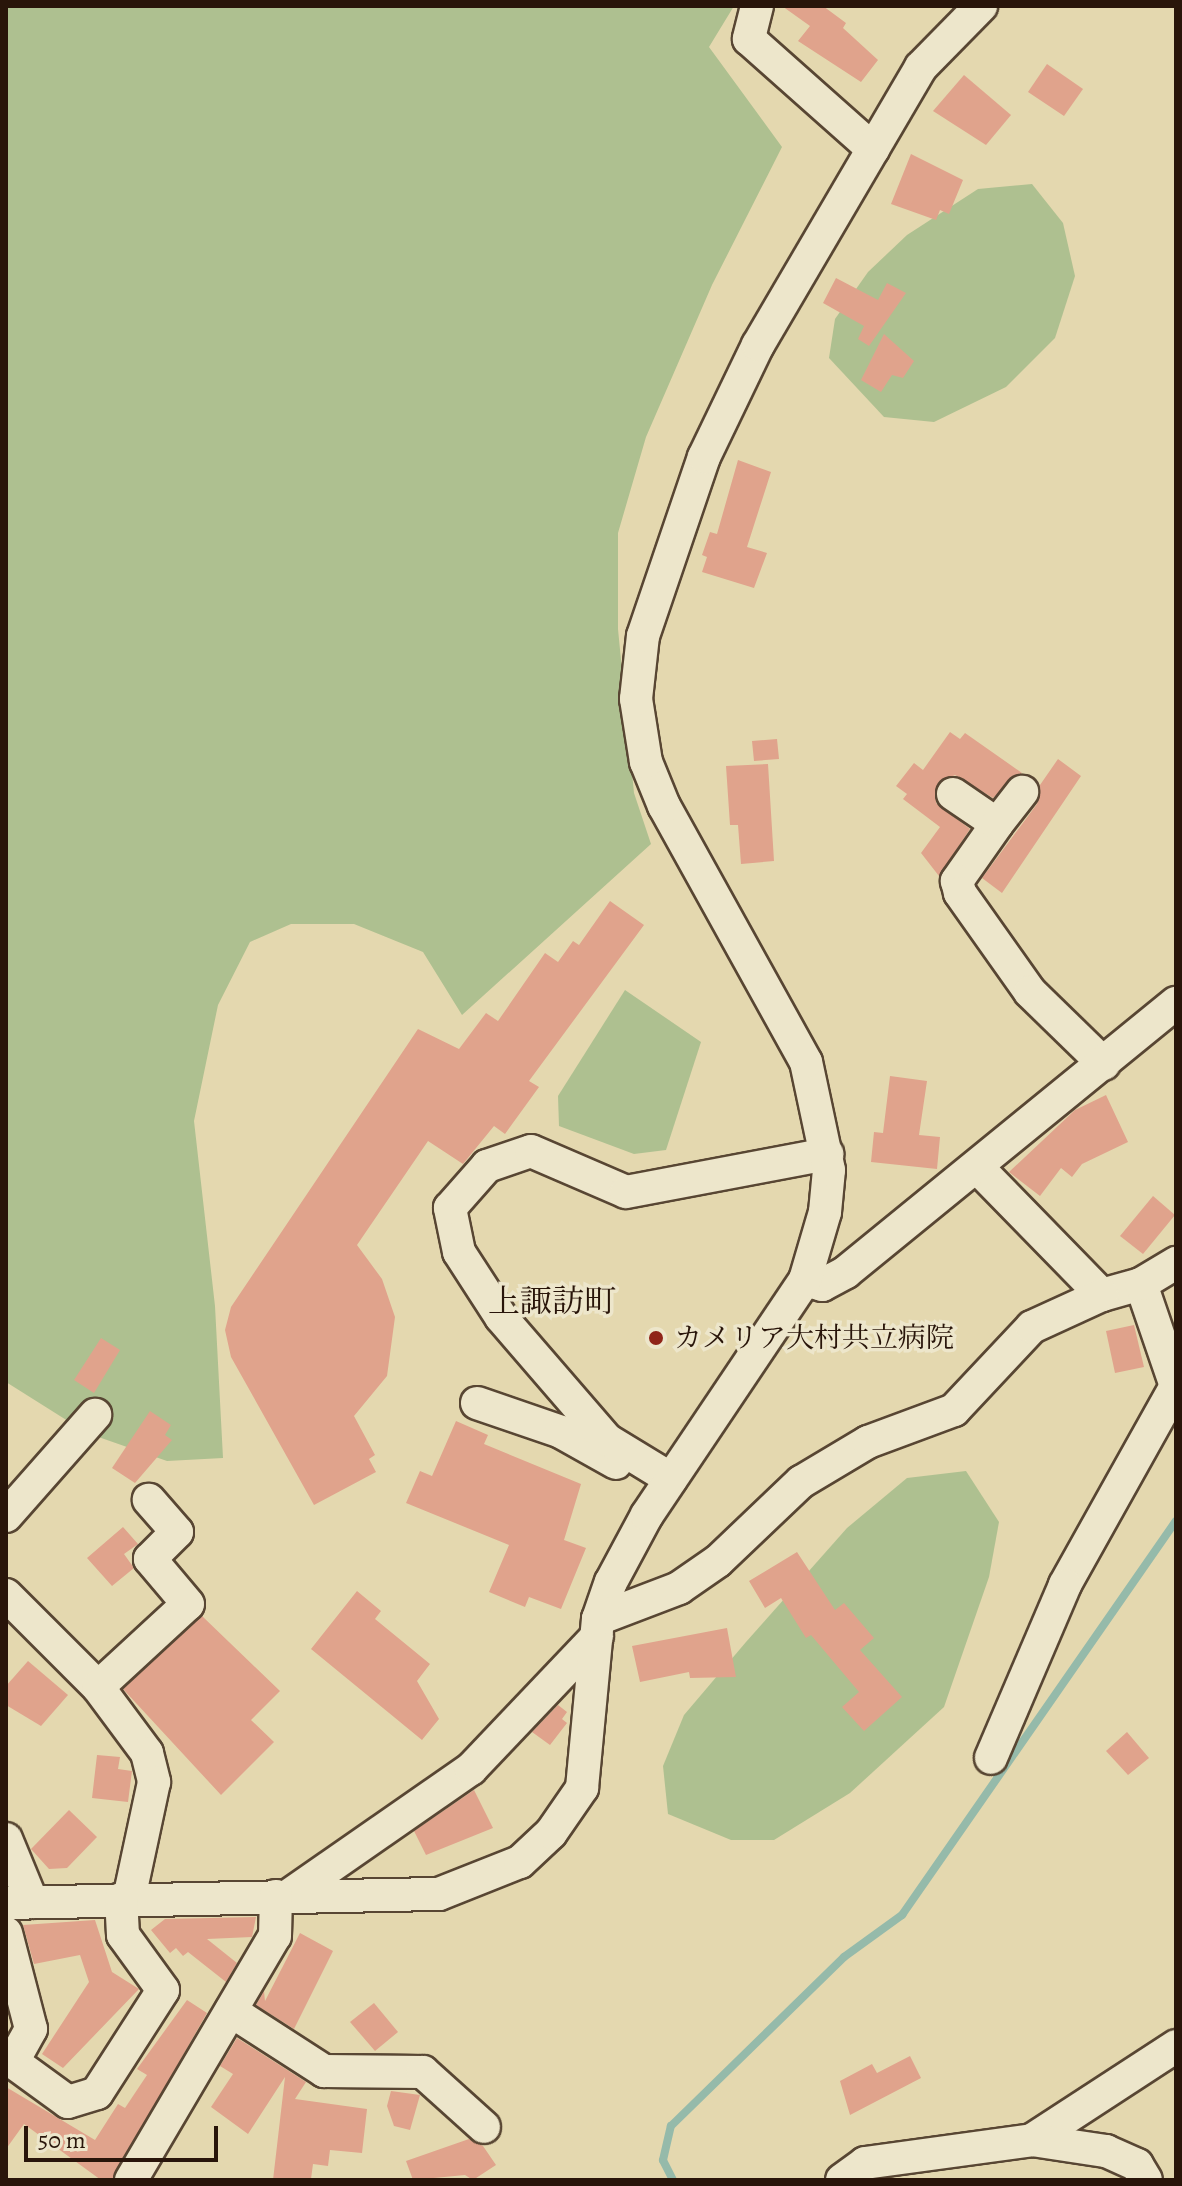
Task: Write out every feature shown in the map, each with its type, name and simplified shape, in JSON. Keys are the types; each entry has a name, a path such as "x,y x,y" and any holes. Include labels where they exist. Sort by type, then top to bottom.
{"street":[{"path":"757,6 749,39 873,149"},
{"path":"6,1839 19,1902 439,1894 520,1862 551,1833 582,1788 598,1628 611,1582 668,1484 805,1280 825,1212 827,1154 806,1062 664,806 646,762 636,699 643,636 704,457 758,345 921,67 981,6"},
{"path":"1022,792 957,881 960,893 1030,992 1104,1064"},
{"path":"953,794 997,824"},
{"path":"805,1280 822,1285 846,1272 1176,1003"},
{"path":"668,1484 607,1440 501,1317 459,1252 450,1208 487,1166 531,1151 626,1192 827,1154"},
{"path":"977,1167 1102,1295"},
{"path":"131,2180 275,1936 282,1896 471,1769 598,1628 679,1588 718,1561 801,1482 868,1442 954,1410 1032,1327 1102,1295 1141,1284 1176,1263"},
{"path":"991,1758 1065,1585 1176,1386 1141,1284"},
{"path":"477,1403 561,1432 668,1484"},
{"path":"6,1516 95,1415"},
{"path":"98,1687 188,1604 150,1559 177,1532 149,1500"},
{"path":"6,1595 98,1687 147,1753 154,1782 125,1899 123,1935 163,1990 97,2093 68,2102 13,2062 31,2029 6,1933"},
{"path":"231,2011 324,2071 423,2072 484,2127"},
{"path":"1032,2140 1176,2046"},
{"path":"842,2180 865,2163 1032,2140 1106,2151 1137,2165 1146,2180"}],"green space":[{"path":"6,6 734,6 709,47 782,147 712,285 646,437 618,533 618,629 634,793 651,844 462,1015 423,952 354,924 291,924 250,942 218,1005 194,1121 215,1306 223,1458 167,1461 87,1433 6,1382"},
{"path":"1032,184 1063,223 1075,276 1055,338 1006,387 934,422 884,417 829,358 835,319 868,272 907,235 978,189"},
{"path":"625,990 701,1042 666,1150 634,1154 559,1126 558,1096"},
{"path":"966,1471 999,1522 989,1577 944,1707 850,1793 774,1840 731,1840 668,1814 663,1766 684,1715 746,1642 847,1528 907,1478"}],"building":[{"path":"782,6 823,6 846,23 843,28 878,60 861,82 798,41 810,26"},
{"path":"1047,64 1083,89 1064,116 1028,92"},
{"path":"964,75 1011,115 986,145 933,111"},
{"path":"911,154 963,180 949,214 940,210 936,220 891,204"},
{"path":"836,278 878,300 887,283 906,293 869,346 858,339 864,326 823,303"},
{"path":"884,334 914,361 903,378 892,375 881,392 861,380"},
{"path":"738,460 771,472 747,547 767,553 754,588 702,572 707,557 702,555 710,532 717,534"},
{"path":"950,732 960,739 965,733 1022,773 993,798 955,775 938,783 936,803 970,829 939,876 921,853 940,827 903,799 907,794 896,786 914,763 923,770"},
{"path":"777,739 779,759 754,761 752,741"},
{"path":"1058,759 1081,776 1002,893 982,878 1037,804 1040,785"},
{"path":"768,764 774,861 741,864 738,825 730,825 726,766"},
{"path":"610,901 644,925 529,1081 539,1087 505,1134 494,1126 463,1164 428,1141 357,1245 382,1279 395,1317 387,1376 354,1416 375,1455 369,1459 376,1472 314,1505 231,1357 225,1330 231,1307 418,1029 459,1049 486,1013 498,1021 545,953 558,962 573,941 579,945"},
{"path":"890,1076 927,1081 919,1135 940,1137 937,1169 871,1162 874,1132 883,1133"},
{"path":"1106,1095 1128,1142 1082,1164 1072,1177 1061,1168 1040,1196 1009,1172 1075,1110"},
{"path":"1153,1196 1175,1215 1143,1254 1120,1236"},
{"path":"1134,1325 1144,1367 1115,1373 1106,1331"},
{"path":"101,1338 120,1350 94,1393 74,1380"},
{"path":"150,1411 171,1425 165,1435 172,1440 135,1483 112,1468"},
{"path":"456,1421 488,1435 484,1444 581,1484 564,1540 586,1548 561,1609 529,1597 525,1607 489,1592 509,1545 406,1503 420,1471 432,1476"},
{"path":"123,1527 138,1544 124,1554 134,1568 112,1586 87,1558"},
{"path":"797,1552 835,1610 844,1603 874,1638 860,1650 902,1697 864,1731 842,1707 859,1692 811,1635 806,1638 781,1598 765,1608 749,1581"},
{"path":"357,1591 381,1611 375,1619 430,1664 417,1681 439,1719 422,1740 311,1649"},
{"path":"202,1616 280,1691 251,1720 274,1742 221,1795 123,1689"},
{"path":"727,1628 736,1677 690,1678 689,1672 640,1682 632,1646"},
{"path":"28,1661 68,1695 41,1726 6,1705 6,1686"},
{"path":"558,1705 567,1712 562,1719 567,1723 550,1745 532,1732"},
{"path":"1127,1732 1149,1758 1128,1775 1106,1751"},
{"path":"97,1755 120,1757 118,1769 132,1771 128,1802 92,1798"},
{"path":"474,1790 493,1828 426,1855 414,1831"},
{"path":"69,1810 97,1837 67,1868 49,1869 31,1849"},
{"path":"256,1917 252,1937 207,1939 237,1963 226,1982 188,1952 183,1956 176,1948 170,1953 151,1930 165,1919"},
{"path":"95,1920 112,1972 139,1989 63,2068 42,2054 89,1982 80,1955 34,1964 23,1925"},
{"path":"300,1933 333,1951 294,2029 256,2005 264,1991 265,2001"},
{"path":"187,2000 207,2013 112,2180 101,2180 24,2124 6,2149 6,2087 95,2140 118,2104 125,2108 147,2075 137,2069"},
{"path":"374,2003 398,2032 375,2051 350,2022"},
{"path":"237,2038 306,2082 295,2099 367,2109 362,2153 330,2150 328,2166 313,2164 311,2179 273,2180 285,2077 248,2134 211,2107 233,2074 220,2066"},
{"path":"910,2056 921,2078 850,2115 840,2081 872,2064 877,2073"},
{"path":"391,2091 420,2095 410,2130 394,2126 387,2106"},
{"path":"469,2139 483,2146 496,2165 473,2180 465,2175 413,2180 406,2161"}],"waterway":[{"path":"673,2180 663,2160 671,2126 844,1957 902,1915 1176,1521"}],"place":[{"name":"カメリア大村共立病院","path":"656,1338"}],"district":[{"name":"上諏訪町","path":"552,1301"}]}
